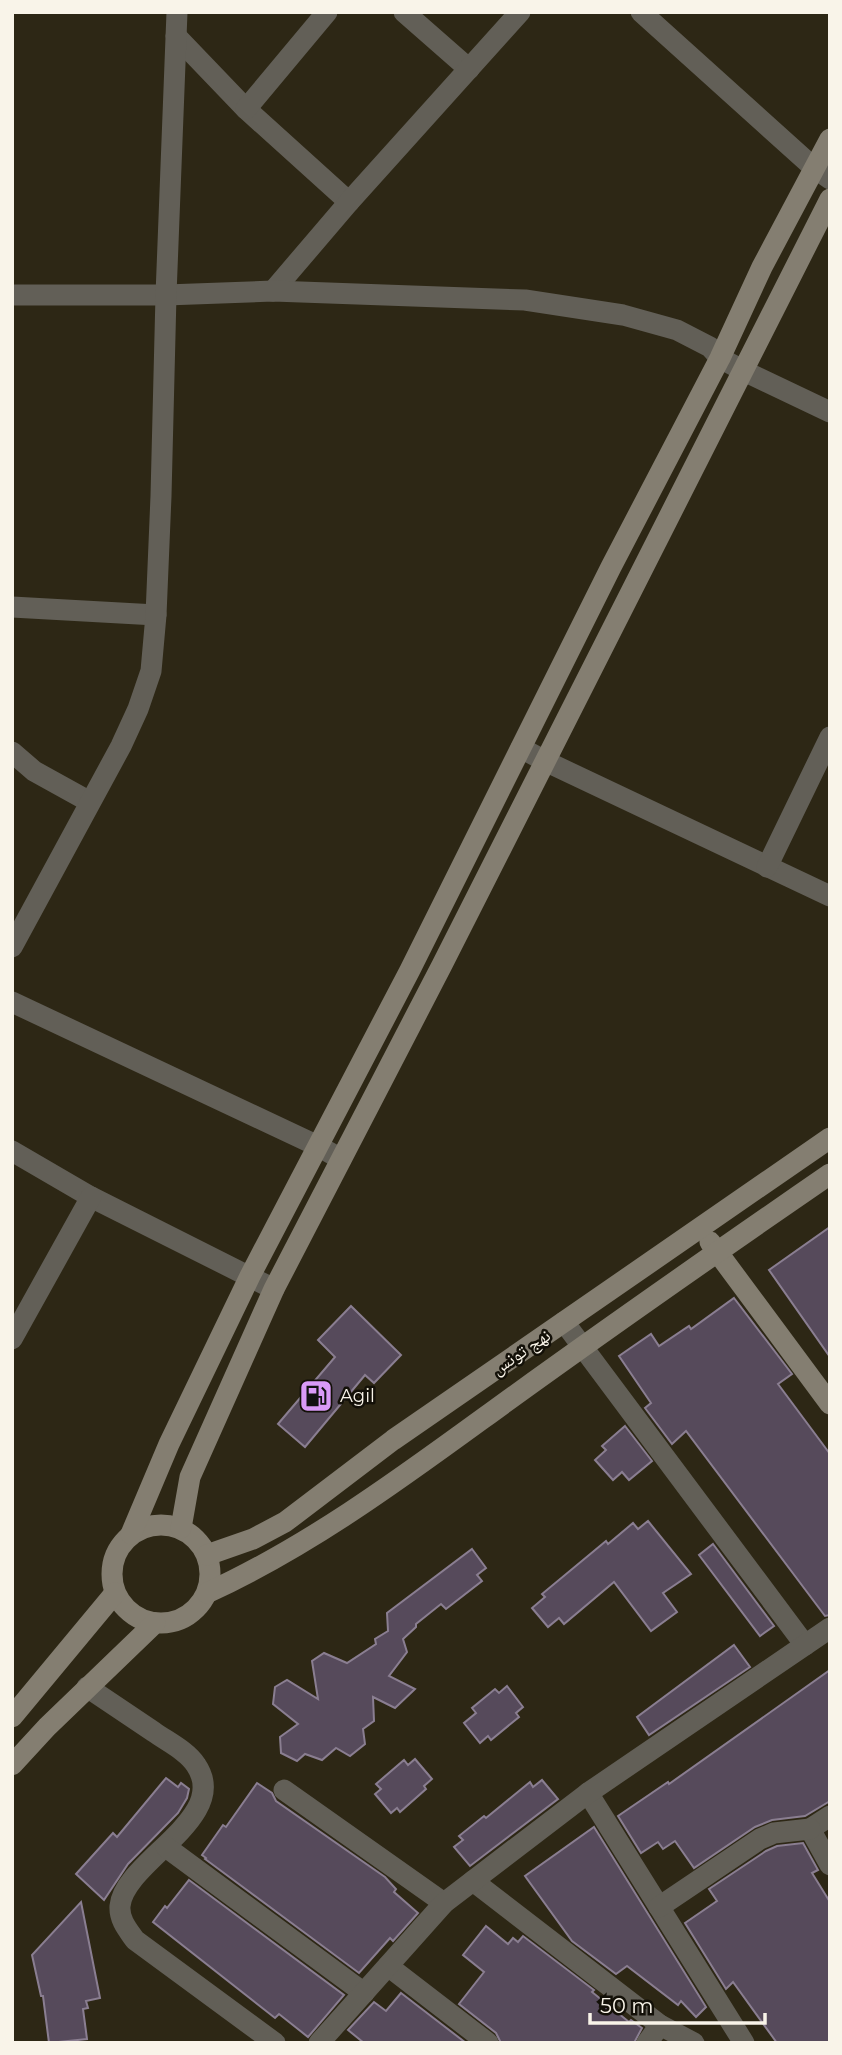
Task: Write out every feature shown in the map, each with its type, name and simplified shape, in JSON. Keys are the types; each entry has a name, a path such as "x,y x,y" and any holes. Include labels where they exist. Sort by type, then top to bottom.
{"main road":[{"path":"131,1535 142,1528 155,1525 181,1528 192,1534 207,1555 211,1580 207,1593 192,1613 180,1620 155,1623 131,1613 116,1593 112,1567 116,1555 131,1535 169,1444 250,1276 416,957 611,567 720,358 762,267 822,173 830,139"},
{"path":"181,1528 190,1477 274,1289 830,199"},
{"name":"نهج تونس","path":"207,1555 253,1539 285,1521 393,1440 830,1138"},
{"name":"نهج تونس","path":"207,1593 296,1546 411,1470 830,1174"},
{"path":"700,1228 830,1404"},
{"path":"12,1717 116,1593"},
{"path":"12,1765 87,1687 155,1623"}],"street":[{"path":"12,947 138,709 151,671 156,615 177,12"},
{"path":"246,108 327,12"},
{"path":"404,12 469,69"},
{"path":"273,291 520,12"},
{"path":"641,12 822,173"},
{"path":"176,36 246,108 349,202"},
{"path":"12,295 166,295 273,291 525,300 623,315 677,330 710,347 720,358 744,371 830,412"},
{"path":"12,607 156,615"},
{"path":"767,867 830,737"},
{"path":"521,748 830,896"},
{"path":"12,752 34,771 90,802"},
{"path":"12,1002 341,1159"},
{"path":"14,1157 274,1289"},
{"path":"12,1339 91,1196"},
{"path":"564,1322 805,1644"},
{"path":"323,2042 444,1903 589,1793 830,1628"},
{"path":"87,1687 178,1748 196,1764 205,1790 202,1802 166,1847 128,1885 120,1906 122,1921 135,1940 275,2043"},
{"path":"284,1790 444,1903"},
{"path":"589,1793 744,2043"},
{"path":"659,1907 760,1839 774,1833 810,1829 830,1816"},
{"path":"810,1829 830,1865"},
{"path":"166,1847 364,1993"},
{"path":"472,1881 660,2025 694,2043"},
{"path":"388,1966 488,2043"},
{"path":"647,2043 660,2025"}],"building":[{"path":"830,1227 830,1357 769,1270"},
{"path":"734,1298 792,1374 778,1384 830,1454 830,1615 825,1616 686,1431 672,1444 645,1408 651,1403 619,1356 651,1334 659,1346 689,1326 691,1329"},
{"path":"351,1306 401,1355 374,1383 365,1375 305,1447 278,1424 335,1357 318,1340"},
{"path":"625,1426 652,1461 629,1480 622,1472 613,1480 595,1460 606,1450 602,1446"},
{"path":"648,1521 691,1574 663,1593 677,1612 651,1631 614,1582 564,1624 559,1618 548,1627 532,1608 545,1597 542,1594 606,1541 608,1544 633,1523 638,1529"},
{"path":"713,1544 774,1626 760,1636 699,1555"},
{"path":"472,1549 486,1568 477,1575 482,1581 446,1609 441,1604 416,1624 403,1639 407,1652 389,1676 415,1689 395,1708 373,1697 374,1721 363,1729 365,1744 350,1756 336,1748 322,1760 305,1754 297,1761 281,1753 280,1737 298,1724 273,1704 275,1687 287,1680 318,1699 312,1661 324,1653 347,1663 376,1644 375,1639 388,1631 387,1613"},
{"path":"734,1645 750,1667 649,1735 637,1717"},
{"path":"830,1670 830,1801 805,1816 772,1820 755,1827 694,1868 675,1841 663,1849 658,1842 641,1853 618,1816 668,1782 669,1784"},
{"path":"507,1686 523,1707 516,1713 519,1717 491,1740 488,1736 480,1743 464,1723 476,1713 472,1708 495,1689 499,1693"},
{"path":"415,1759 432,1779 424,1786 426,1789 400,1812 397,1808 391,1813 375,1794 381,1789 376,1784 404,1760 408,1765"},
{"path":"166,1778 178,1787 181,1783 189,1789 187,1798 178,1813 128,1864 104,1900 76,1874 113,1833 117,1837"},
{"path":"542,1780 558,1799 470,1866 454,1847 463,1840 459,1836 530,1782 533,1787"},
{"path":"257,1783 272,1793 276,1801 385,1877 396,1889 394,1892 418,1913 393,1941 390,1938 359,1973 202,1855"},
{"path":"594,1827 706,2007 696,2017 681,2001 678,2005 627,1966 616,1974 572,1941 525,1876"},
{"path":"803,1843 818,1870 812,1873 830,1902 830,2043 777,2043 733,1982 726,1989 685,1923 717,1901 709,1889 766,1851 777,1846"},
{"path":"189,1880 344,1995 308,2037 279,2014 275,2018 153,1922"},
{"path":"81,1902 100,1998 86,2001 88,2008 83,2009 87,2039 49,2043 43,1996 32,1955"},
{"path":"486,1926 508,1944 513,1938 518,1942 523,1936 594,1990 592,1992 629,2022 631,2020 642,2028 634,2043 501,2043 496,2033 459,2004 484,1972 463,1955"},
{"path":"401,1993 466,2043 364,2043 348,2030 374,2002 386,2011"}],"place":[{"name":"Agil","path":"316,1396"}]}
